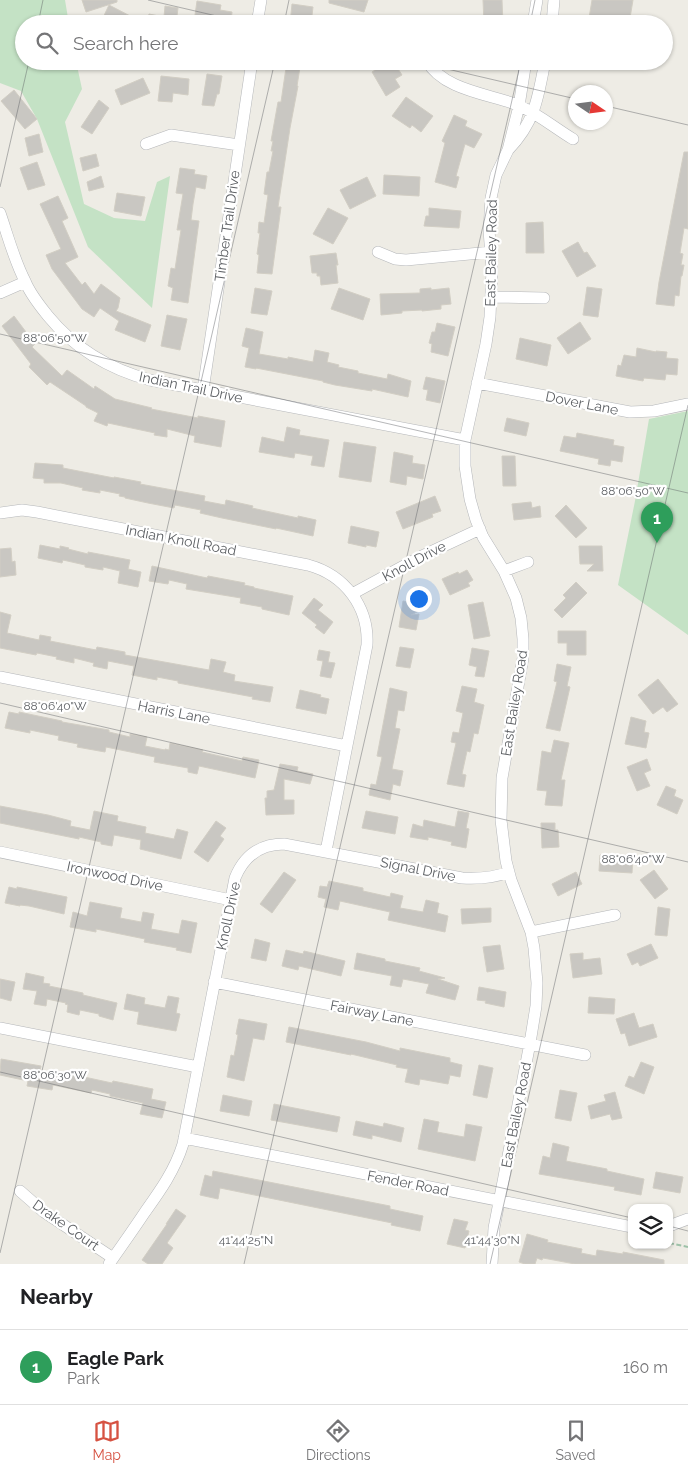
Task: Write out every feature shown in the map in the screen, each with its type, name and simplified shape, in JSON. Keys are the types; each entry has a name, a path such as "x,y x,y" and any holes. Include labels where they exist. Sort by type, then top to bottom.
{"street":[{"path":"259,15 261,0"},
{"path":"534,15 537,0"},
{"path":"553,15 554,0"},
{"name":"Timber Trail Drive","path":"203,390 251,70"},
{"path":"433,70 444,79 463,88 519,106 534,113 574,139"},
{"name":"East Bailey Road","path":"492,1264 492,1242 530,1044 536,1006 537,983 531,932 506,861 501,820 500,795 523,658 523,639 516,598 504,571 476,520 467,484 465,440 486,344 492,297 489,230 491,198 496,175 508,150 519,106 525,70"},
{"name":"East Bailey Road","path":"508,150 520,137 534,113 543,70"},
{"path":"146,144 172,135 239,144"},
{"name":"Indian Trail Drive","path":"0,213 25,282 40,306 73,342 108,365 137,377 465,440"},
{"path":"378,252 387,257 406,260 491,252"},
{"path":"0,292 25,282"},
{"path":"492,297 544,298"},
{"name":"Dover Lane","path":"477,383 630,412 654,411 688,404"},
{"name":"Indian Knoll Road","path":"0,513 22,510 37,512 308,565 319,568 334,576 352,594"},
{"name":"Knoll Drive","path":"352,594 438,548 480,529"},
{"path":"504,571 528,562"},
{"path":"326,851 367,638 362,611 352,594"},
{"name":"Harris Lane","path":"0,677 347,746"},
{"name":"Knoll Drive","path":"111,1261 175,1168 179,1157 235,878 239,868 246,858 257,850 276,844 326,851"},
{"name":"Signal Drive","path":"326,851 462,878 492,878 509,872"},
{"name":"Ironwood Drive","path":"0,852 231,900"},
{"path":"531,932 615,914"},
{"name":"Fairway Lane","path":"214,982 585,1055"},
{"path":"0,1028 198,1067"},
{"name":"Fender Road","path":"184,1138 628,1226"},
{"name":"Drake Court","path":"20,1191 44,1212 111,1261"},
{"path":"673,1225 688,1219"}],"path":[{"path":"673,1244 688,1248"}],"green space":[{"path":"0,0 65,0 68,15 15,15 15,70 78,70 82,89 65,122 84,204 114,218 145,221 157,182 170,176 152,308 88,247 37,119 21,91 0,83"},
{"path":"688,411 688,635 618,585 649,419"}],"building":[{"path":"82,0 117,0 117,2 86,12"},
{"path":"329,0 368,0 364,12 329,3"},
{"path":"483,0 502,0 503,15 484,15"},
{"path":"592,0 633,0 630,15 590,15"},
{"path":"197,1 221,5 220,10 232,12 232,15 195,15"},
{"path":"292,4 313,7 312,15 291,15"},
{"path":"109,5 128,15 104,15"},
{"path":"165,6 178,8 177,15 164,15"},
{"path":"286,70 300,70 278,207 281,207 272,274 257,273 259,222 264,223 268,195 264,194 267,172 269,172 273,151 271,151 273,141 271,141 278,102 281,102"},
{"path":"375,70 399,70 402,75 395,79 400,87 386,96 372,72"},
{"path":"207,74 222,76 219,94 217,94 214,106 202,105"},
{"path":"161,76 189,79 188,95 173,93 172,102 158,101"},
{"path":"143,78 150,93 121,105 115,90"},
{"path":"14,90 37,119 25,129 1,101"},
{"path":"406,97 433,116 421,132 412,125 410,128 392,116"},
{"path":"99,100 109,108 92,134 81,127"},
{"path":"454,115 467,121 465,126 482,134 474,148 465,144 456,176 459,177 456,188 435,182 445,143 442,141"},
{"path":"39,134 43,152 29,156 25,138"},
{"path":"684,152 688,152 688,229 684,228 680,253 683,254 681,265 684,265 679,296 675,295 674,306 656,304 659,282"},
{"path":"96,154 99,166 83,171 80,158"},
{"path":"37,162 45,185 28,190 20,168"},
{"path":"180,168 195,170 194,174 207,176 205,189 196,187 193,204 191,220 199,221 188,303 171,300 173,288 168,286 171,268 175,269 181,230 177,230 183,194 176,193"},
{"path":"384,175 420,177 419,196 383,194"},
{"path":"101,176 104,187 89,191 87,182"},
{"path":"367,177 376,196 350,209 340,190"},
{"path":"117,193 145,197 141,216 114,211"},
{"path":"58,196 68,218 62,221 78,257 65,263 82,285 85,282 94,294 101,284 120,298 116,311 151,325 145,342 115,330 119,321 100,308 94,317 82,309 52,269 46,255 61,249 40,204"},
{"path":"328,208 348,218 333,244 313,234"},
{"path":"429,208 461,211 459,228 424,226 426,216 429,216"},
{"path":"543,222 544,253 526,253 526,223"},
{"path":"578,242 584,253 587,252 596,266 577,277 562,251"},
{"path":"336,253 338,283 321,285 320,276 317,276 317,273 312,273 310,256"},
{"path":"587,287 602,289 598,317 583,315"},
{"path":"255,288 272,291 267,315 251,313"},
{"path":"339,288 370,299 363,320 331,309"},
{"path":"431,288 431,290 449,288 451,304 441,305 441,309 402,311 402,313 381,315 380,294 420,293 420,289"},
{"path":"167,315 187,319 180,350 161,346"},
{"path":"14,316 35,344 32,347 62,376 67,370 94,389 95,386 115,399 151,409 225,421 221,447 194,442 195,436 167,429 167,437 108,423 107,426 94,421 98,413 50,382 47,385 29,367 31,364 2,326"},
{"path":"580,322 591,339 568,354 557,338"},
{"path":"437,323 455,327 448,356 431,352 432,344 429,343"},
{"path":"246,328 263,332 259,354 313,362 315,350 329,353 327,362 339,365 338,367 387,379 388,374 411,381 408,397 245,367 249,348 242,346"},
{"path":"520,338 551,345 547,366 516,359"},
{"path":"637,348 667,352 666,358 678,359 677,375 666,374 665,380 644,378 643,381 616,376 618,365 621,366 624,355 636,357"},
{"path":"426,377 445,381 440,403 426,400 428,390 423,389"},
{"path":"507,418 529,423 526,436 504,431"},
{"path":"287,427 300,430 299,435 329,440 324,467 311,465 313,456 295,453 294,458 259,452 262,437 284,442"},
{"path":"577,433 614,440 613,445 624,447 622,462 611,460 610,466 598,464 599,459 560,451 564,436 576,438"},
{"path":"344,442 376,447 371,482 339,477"},
{"path":"394,452 413,456 412,463 425,465 423,479 407,476 406,485 390,482"},
{"path":"502,456 515,456 516,486 503,486"},
{"path":"35,463 63,465 63,468 205,496 204,501 225,505 226,500 253,506 252,508 316,520 313,536 200,513 201,510 175,505 174,508 148,503 100,490 100,493 82,490 83,488 61,483 44,483 44,479 33,478"},
{"path":"435,496 441,511 432,514 433,517 403,529 396,512"},
{"path":"531,502 532,508 540,506 541,517 514,520 512,504"},
{"path":"566,505 587,528 576,538 555,516"},
{"path":"351,526 379,532 376,547 348,543"},
{"path":"40,545 60,549 60,546 88,554 88,552 130,560 128,569 141,572 138,587 118,583 120,571 103,567 103,570 85,567 85,565 63,560 62,563 38,558"},
{"path":"579,546 602,546 603,571 587,571 594,564 580,564"},
{"path":"11,548 12,562 15,561 16,575 0,577 0,549"},
{"path":"152,566 207,578 208,576 245,583 244,585 254,588 293,596 289,615 240,603 241,598 186,589 187,584 169,580 168,584 149,581"},
{"path":"467,570 473,580 468,583 470,586 450,595 442,579"},
{"path":"576,582 587,593 562,618 554,610 566,598 563,595"},
{"path":"314,598 323,605 318,610 333,622 324,634 315,627 317,625 302,613"},
{"path":"403,601 429,606 411,615 419,614 416,630 399,627"},
{"path":"483,602 490,636 474,639 468,605"},
{"path":"0,612 11,615 7,633 39,640 40,635 51,637 50,641 96,650 97,647 125,652 125,655 209,670 211,659 226,662 223,672 235,675 234,681 273,687 270,702 178,683 178,681 157,677 157,680 132,675 134,666 108,661 107,669 93,666 94,663 74,658 74,663 56,659 57,657 0,648"},
{"path":"558,631 586,631 586,655 567,655 567,643 558,643"},
{"path":"400,647 414,649 410,668 396,666"},
{"path":"472,648 489,651 484,677 475,676 477,667 469,665"},
{"path":"319,650 330,652 328,662 335,663 331,678 320,676 323,661 317,660"},
{"path":"557,664 571,667 567,686 570,687 560,731 546,728 557,682 554,681"},
{"path":"658,679 678,704 667,712 663,707 653,714 638,695"},
{"path":"462,686 477,689 474,702 484,705 478,734 474,733 470,752 467,751 462,774 466,775 464,787 447,784 456,743 451,742 453,732 459,733 463,713 456,711"},
{"path":"390,688 407,692 404,711 398,710 395,728 400,729 392,769 403,771 400,786 393,784 390,800 369,795 371,784 376,785 382,757 377,756"},
{"path":"300,690 329,699 326,714 296,708"},
{"path":"9,712 19,714 19,712 109,730 109,732 130,737 130,734 147,737 145,746 165,750 169,750 170,743 242,761 243,757 259,760 255,778 199,766 197,774 188,772 188,768 154,762 155,757 106,747 105,752 77,747 78,744 58,740 59,736 30,730 30,733 5,728"},
{"path":"631,717 646,721 644,732 649,733 646,748 625,744"},
{"path":"554,740 569,743 561,780 565,780 562,806 545,805 547,791 537,790 542,751 551,753"},
{"path":"647,759 651,770 644,773 650,786 637,791 627,767"},
{"path":"280,764 298,767 297,771 313,774 310,784 284,779 284,800 294,800 294,814 266,815 265,798 267,798 267,791 274,790"},
{"path":"666,786 676,790 674,796 683,800 677,814 657,805"},
{"path":"0,806 71,821 70,826 90,830 94,811 118,816 117,821 146,827 145,833 174,839 177,829 188,832 181,859 140,849 141,840 114,835 112,846 79,837 79,839 0,823"},
{"path":"366,811 398,817 395,834 362,828"},
{"path":"458,811 469,813 466,828 469,829 466,848 451,845 452,842 428,837 428,840 410,837 413,824 423,827 424,820 455,827"},
{"path":"216,821 226,828 220,836 224,839 208,862 194,852"},
{"path":"541,823 555,823 555,830 558,830 559,847 542,848"},
{"path":"600,855 633,857 632,873 599,871"},
{"path":"654,870 668,889 655,899 640,880"},
{"path":"284,872 296,880 272,913 260,904"},
{"path":"576,872 582,884 558,896 552,884"},
{"path":"329,881 363,888 363,891 390,897 391,893 403,896 400,908 423,912 426,900 439,903 437,913 448,916 445,932 388,920 390,912 340,901 338,910 324,907 326,899 318,897 320,886 327,887"},
{"path":"9,887 67,897 64,914 5,903"},
{"path":"90,902 122,908 120,918 141,922 143,912 154,914 151,929 179,934 182,920 197,923 191,953 176,950 177,948 144,942 145,939 96,929 96,932 70,927 73,912 87,916"},
{"path":"658,907 670,909 667,936 655,935"},
{"path":"491,908 491,922 462,924 461,909"},
{"path":"255,939 270,943 266,961 251,958"},
{"path":"651,944 658,958 640,966 638,962 632,965 627,954"},
{"path":"500,945 504,969 487,972 483,947"},
{"path":"286,950 303,954 304,951 345,961 341,976 299,966 298,970 282,966"},
{"path":"357,953 420,968 419,971 445,978 438,979 459,986 455,1000 426,993 429,984 403,979 401,987 390,985 392,976 354,969"},
{"path":"583,953 583,960 600,958 602,974 573,978 570,954"},
{"path":"26,973 44,977 43,983 50,984 49,986 117,1003 113,1020 99,1016 99,1014 80,1010 79,1015 67,1012 68,1005 66,1003 47,999 46,1006 34,1004 37,991 23,989"},
{"path":"0,979 15,982 11,1001 0,998"},
{"path":"479,987 506,992 504,1007 477,1000"},
{"path":"127,994 145,998 144,1004 165,1008 168,996 179,998 176,1013 180,1014 176,1031 137,1024 139,1012 124,1009"},
{"path":"589,997 615,999 614,1014 588,1013"},
{"path":"634,1013 639,1028 653,1024 657,1037 629,1046 625,1033 621,1034 616,1019"},
{"path":"239,1019 267,1024 264,1040 253,1038 244,1081 227,1077 231,1055 234,1056"},
{"path":"289,1027 366,1042 400,1051 400,1048 450,1058 450,1062 462,1065 460,1077 450,1075 448,1084 420,1079 419,1085 405,1082 408,1069 396,1067 397,1065 286,1042"},
{"path":"1,1059 41,1066 40,1071 65,1076 66,1071 75,1073 75,1075 112,1083 113,1081 153,1089 151,1099 166,1102 162,1118 140,1114 143,1103 110,1096 110,1094 92,1090 91,1093 53,1085 52,1090 27,1086 28,1081 0,1075"},
{"path":"641,1062 654,1067 644,1094 625,1086 629,1076 634,1078"},
{"path":"479,1065 493,1068 487,1098 473,1095"},
{"path":"560,1090 577,1093 571,1121 555,1118"},
{"path":"615,1092 622,1118 612,1120 610,1114 591,1119 588,1106 606,1101 604,1095"},
{"path":"223,1095 252,1101 249,1116 220,1111"},
{"path":"274,1104 340,1117 337,1132 271,1120"},
{"path":"424,1119 439,1122 437,1132 464,1137 466,1124 482,1127 475,1161 418,1149"},
{"path":"356,1121 383,1127 384,1123 404,1128 401,1142 372,1135 372,1139 353,1135"},
{"path":"553,1143 569,1147 566,1161 644,1179 641,1195 614,1190 615,1187 539,1174 543,1156 550,1158"},
{"path":"213,1171 390,1206 390,1209 423,1216 420,1231 391,1225 392,1223 220,1188 218,1199 200,1195 205,1175 212,1177"},
{"path":"656,1172 683,1177 680,1193 653,1188"},
{"path":"176,1209 186,1216 167,1243 173,1248 162,1264 148,1264 142,1260"},
{"path":"454,1219 468,1222 465,1230 469,1231 465,1248 447,1244"},
{"path":"527,1234 548,1240 547,1242 582,1249 581,1253 596,1256 597,1250 623,1254 623,1252 664,1260 664,1264 575,1264 537,1258 535,1264 525,1264 519,1262"}],"place":[{"name":"Eagle Park","path":"657,543"}]}
